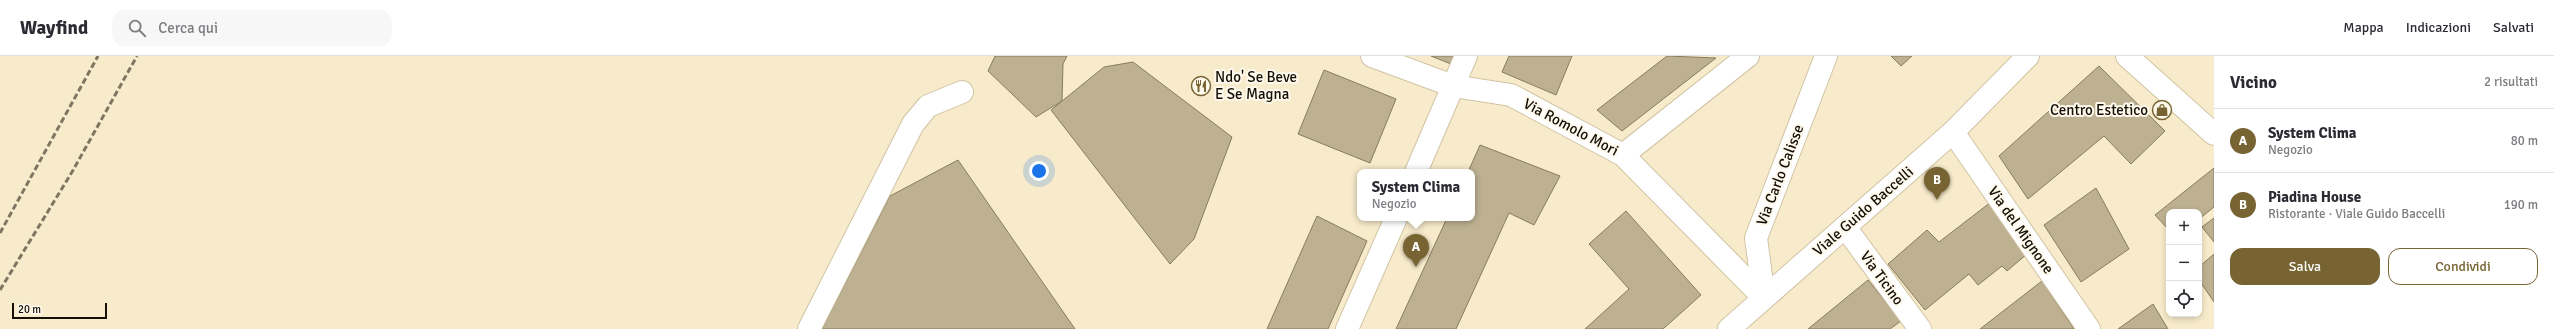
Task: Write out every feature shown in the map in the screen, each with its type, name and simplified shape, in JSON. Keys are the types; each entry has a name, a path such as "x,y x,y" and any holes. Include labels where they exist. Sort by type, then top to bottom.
{"street":[{"name":"Via Romolo Mori","path":"1372,56 1453,86 1511,95 1623,155 1764,298"},
{"path":"1417,169 1466,56"},
{"path":"1623,155 1748,56"},
{"name":"Via Carlo Calisse","path":"1764,298 1756,238 1826,56"},
{"name":"Viale Guido Baccelli","path":"1729,329 1953,132 2028,56"},
{"path":"2127,56 2214,134"},
{"path":"809,329 913,124 928,106 962,92"},
{"name":"Via del Mignone","path":"1953,132 2089,329"},
{"path":"1347,329 1395,221"},
{"name":"Via Ticino","path":"1845,227 1920,329"}],"building":[{"path":"995,56 1067,56 1063,64 1062,101 1036,117 988,71"},
{"path":"1431,56 1455,56 1451,64"},
{"path":"1509,56 1572,56 1556,95 1502,72"},
{"path":"1667,56 1716,58 1622,131 1597,110"},
{"path":"1891,56 1912,56 1901,66"},
{"path":"1133,62 1232,137 1194,239 1170,264 1051,110 1104,67"},
{"path":"2099,66 2165,131 2131,164 2104,136 2028,199 1999,156"},
{"path":"1324,70 1396,99 1370,163 1298,134"},
{"path":"1480,145 1560,176 1534,225 1509,213 1456,329 1396,329 1446,221 1475,221 1475,169 1469,169"},
{"path":"958,160 1075,329 822,329 890,196"},
{"path":"2214,168 2214,207 2202,217 2202,209 2166,209 2166,227 2155,215"},
{"path":"2096,188 2129,249 2081,282 2044,225"},
{"path":"1991,202 2027,254 2007,271 2002,266 1978,285 1969,274 1925,310 1888,264 1927,230 1939,242"},
{"path":"1626,211 1701,295 1663,329 1585,329 1629,289 1589,244"},
{"path":"1317,216 1367,241 1328,329 1267,329"},
{"path":"2214,218 2214,242 2202,227"},
{"path":"2214,254 2214,302 2202,284 2202,264"},
{"path":"1868,280 1901,321 1890,329 1808,329"},
{"path":"2042,281 2074,329 1980,329"},
{"path":"2153,304 2168,329 2118,329"}],"railway":[{"path":"0,233 98,56"},
{"path":"0,290 72,172 137,56"}],"place":[{"name":"Ndo' Se Beve E Se Magna","path":"1201,86"},
{"name":"Centro Estetico","path":"2162,110"},
{"name":"Piadina House","path":"1937,200"},
{"name":"System Clima","path":"1416,267"}]}
